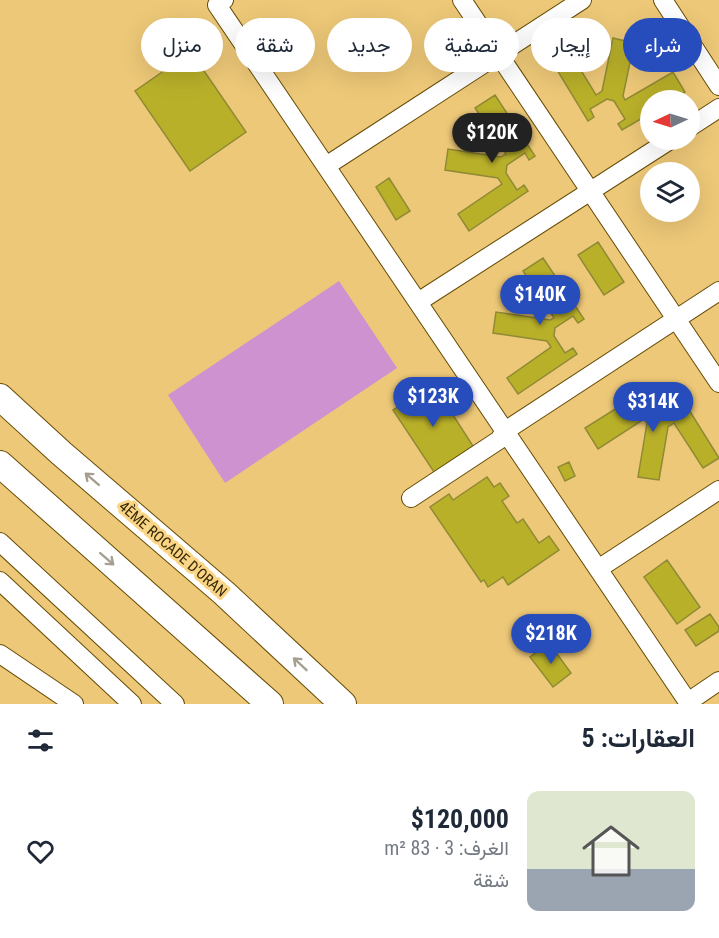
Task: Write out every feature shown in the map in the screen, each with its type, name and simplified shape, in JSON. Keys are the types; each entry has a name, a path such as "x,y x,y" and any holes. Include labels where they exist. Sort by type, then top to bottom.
{"highway":[{"name":"4ÈME ROCADE D'ORAN","path":"0,397 224,593 343,704"},
{"path":"0,464 270,704"}],"street":[{"path":"224,0 217,5 688,703 719,681"},
{"path":"462,0 474,18"},
{"path":"519,41 582,0"},
{"path":"663,0 719,86"},
{"path":"326,166 471,72"},
{"path":"511,72 676,319 711,362 719,383"},
{"path":"700,120 719,108"},
{"path":"418,302 655,150"},
{"path":"411,498 499,440 505,431 719,291"},
{"path":"598,569 719,490"},
{"path":"0,570 6,548 167,702"},
{"path":"0,581 132,704"},
{"path":"0,654 74,704"}],"shaded area":[{"path":"339,281 397,368 225,483 168,395"}],"building":[{"path":"613,38 623,40 623,72 628,72 623,96 625,100 640,91 640,119 622,130 618,124 625,119 614,101 607,99 590,109 594,117 588,121 558,72 582,72 596,95 602,91 606,72 611,72"},
{"path":"162,72 205,72 246,132 190,171 135,91"},
{"path":"673,72 684,90 642,90"},
{"path":"495,95 535,156 529,160 525,153 507,165 506,173 517,190 524,185 528,191 469,231 458,214 502,184 498,178 445,170 448,149 501,157 506,154 475,108"},
{"path":"389,178 410,211 396,220 376,187"},
{"path":"598,242 624,282 604,295 578,255"},
{"path":"543,258 584,319 578,323 573,316 555,328 554,336 565,353 573,348 577,354 518,394 507,378 551,347 547,341 493,333 496,312 550,320 554,318 523,271"},
{"path":"433,384 473,446 434,472 393,410"},
{"path":"647,389 651,395 644,400 655,418 663,419 680,408 675,401 681,397 719,458 703,468 674,423 668,427 659,480 638,477 647,423 644,419 598,449 585,428"},
{"path":"569,462 575,476 565,481 558,467"},
{"path":"487,477 494,487 500,483 509,496 502,501 517,523 523,519 539,543 549,536 559,550 508,585 503,577 488,587 484,580 481,582 430,507 449,494 453,500"},
{"path":"667,560 700,607 677,624 644,577"},
{"path":"710,614 719,627 719,631 696,646 685,630"},
{"path":"549,643 571,673 553,687 530,657"}]}
